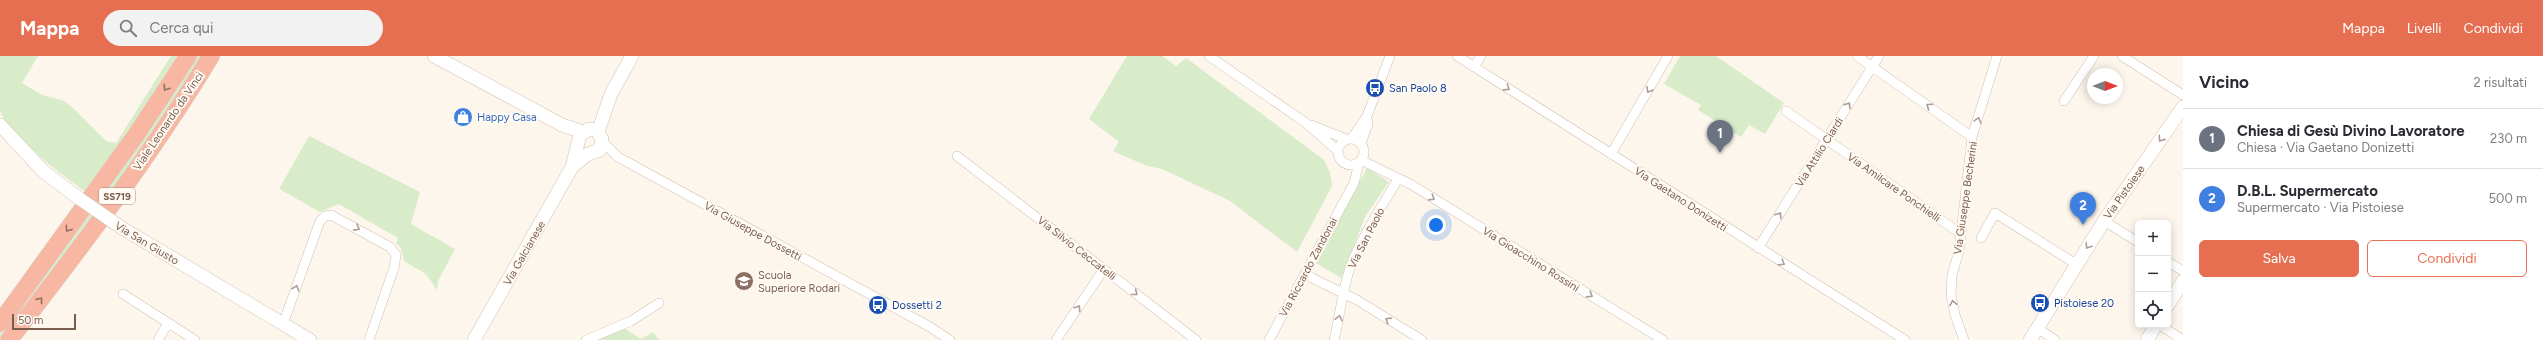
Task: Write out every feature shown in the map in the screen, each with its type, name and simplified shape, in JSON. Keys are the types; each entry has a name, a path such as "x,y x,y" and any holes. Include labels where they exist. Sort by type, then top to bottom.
{"highway":[{"name":"Viale Leonardo da Vinci","path":"0,323 136,135 188,56"},
{"name":"Viale Leonardo da Vinci","path":"12,337 98,222 155,142 211,56"}],"street":[{"path":"434,56 451,60 589,141"},
{"name":"Via Galcianese","path":"478,339 572,166 589,141 611,94 632,56"},
{"path":"1209,56 1306,123 1338,151"},
{"path":"1390,56 1367,116 1349,139 1341,142 1338,151 1340,160 1347,164 1360,162 1398,179"},
{"name":"Via Gaetano Donizetti","path":"1458,56 1905,340"},
{"path":"1474,67 1481,56"},
{"path":"1611,154 1668,56"},
{"path":"1857,56 1972,137"},
{"name":"Via Attilio Ciardi","path":"1758,248 1879,56"},
{"path":"2064,101 2094,56"},
{"path":"2122,56 2183,95"},
{"name":"Via Giuseppe Becherini","path":"1964,340 1951,295 1952,275 1960,234 1972,137 1995,57"},
{"name":"Via Pistoiese","path":"2030,340 2104,221 2183,106"},
{"name":"Via Amilcare Ponchielli","path":"1786,111 1960,234"},
{"path":"1360,162 1364,151 1361,143 1368,124 1367,116"},
{"path":"1306,123 1361,143"},
{"name":"Via San Giusto","path":"0,125 44,172 80,199 122,228 310,340"},
{"name":"Via Giuseppe Dossetti","path":"589,141 930,327 950,340"},
{"name":"Via Silvio Ceccatelli","path":"957,156 1196,340"},
{"name":"Via Riccardo Zandonai","path":"1270,340 1354,183 1360,162"},
{"name":"Via Riccardo Zandonai","path":"1347,164 1350,176 1347,194"},
{"name":"Via San Paolo","path":"1334,340 1342,295 1350,267 1360,244 1398,179"},
{"name":"Via Gioacchino Rossini","path":"1398,179 1663,340"},
{"path":"1981,238 1995,213 2076,264"},
{"path":"283,324 320,221 325,216 331,215 390,247 396,255 394,268 369,340"},
{"path":"2104,221 2135,240"},
{"path":"2171,264 2183,271"},
{"path":"1056,340 1104,269"},
{"path":"1306,272 1342,295 1356,300 1422,340"},
{"path":"2171,300 2183,281"},
{"path":"123,294 195,340"},
{"path":"586,340 631,321 659,303"},
{"path":"158,340 168,323"},
{"path":"2037,328 2055,340"},
{"path":"2147,340 2154,328"},
{"path":"2165,328 2183,340"}],"green space":[{"path":"0,56 38,56 22,83 42,95 62,100 71,106 106,141 116,143 171,56 177,56 87,193 39,156 15,133 6,121 0,111"},
{"path":"193,56 206,56 162,123 2,340 0,340 0,333 124,160"},
{"path":"1127,56 1162,56 1176,66 1186,58 1324,160 1330,172 1332,186 1297,252 1230,201 1162,169 1147,166 1113,151 1119,142 1089,119"},
{"path":"1680,56 1716,56 1784,103 1765,134 1749,125 1741,137 1698,110 1701,105 1664,84"},
{"path":"309,136 420,192 411,224 455,249 438,281 437,290 426,274 404,261 401,248 396,243 398,238 339,204 320,212 279,189"},
{"path":"1367,168 1389,182 1366,215 1341,278 1316,263"},
{"path":"624,328 641,339 653,332 659,340 599,340"}],"place":[{"name":"San Paolo 8","path":"1375,88"},
{"name":"Happy Casa","path":"463,117"},
{"name":"Chiesa di Gesù Divino Lavoratore","path":"1720,153"},
{"name":"D.B.L. Supermercato","path":"2083,225"},
{"name":"Scuola Superiore Rodari","path":"744,281"},
{"name":"Pistoiese 20","path":"2040,303"},
{"name":"Dossetti 2","path":"878,305"}]}
